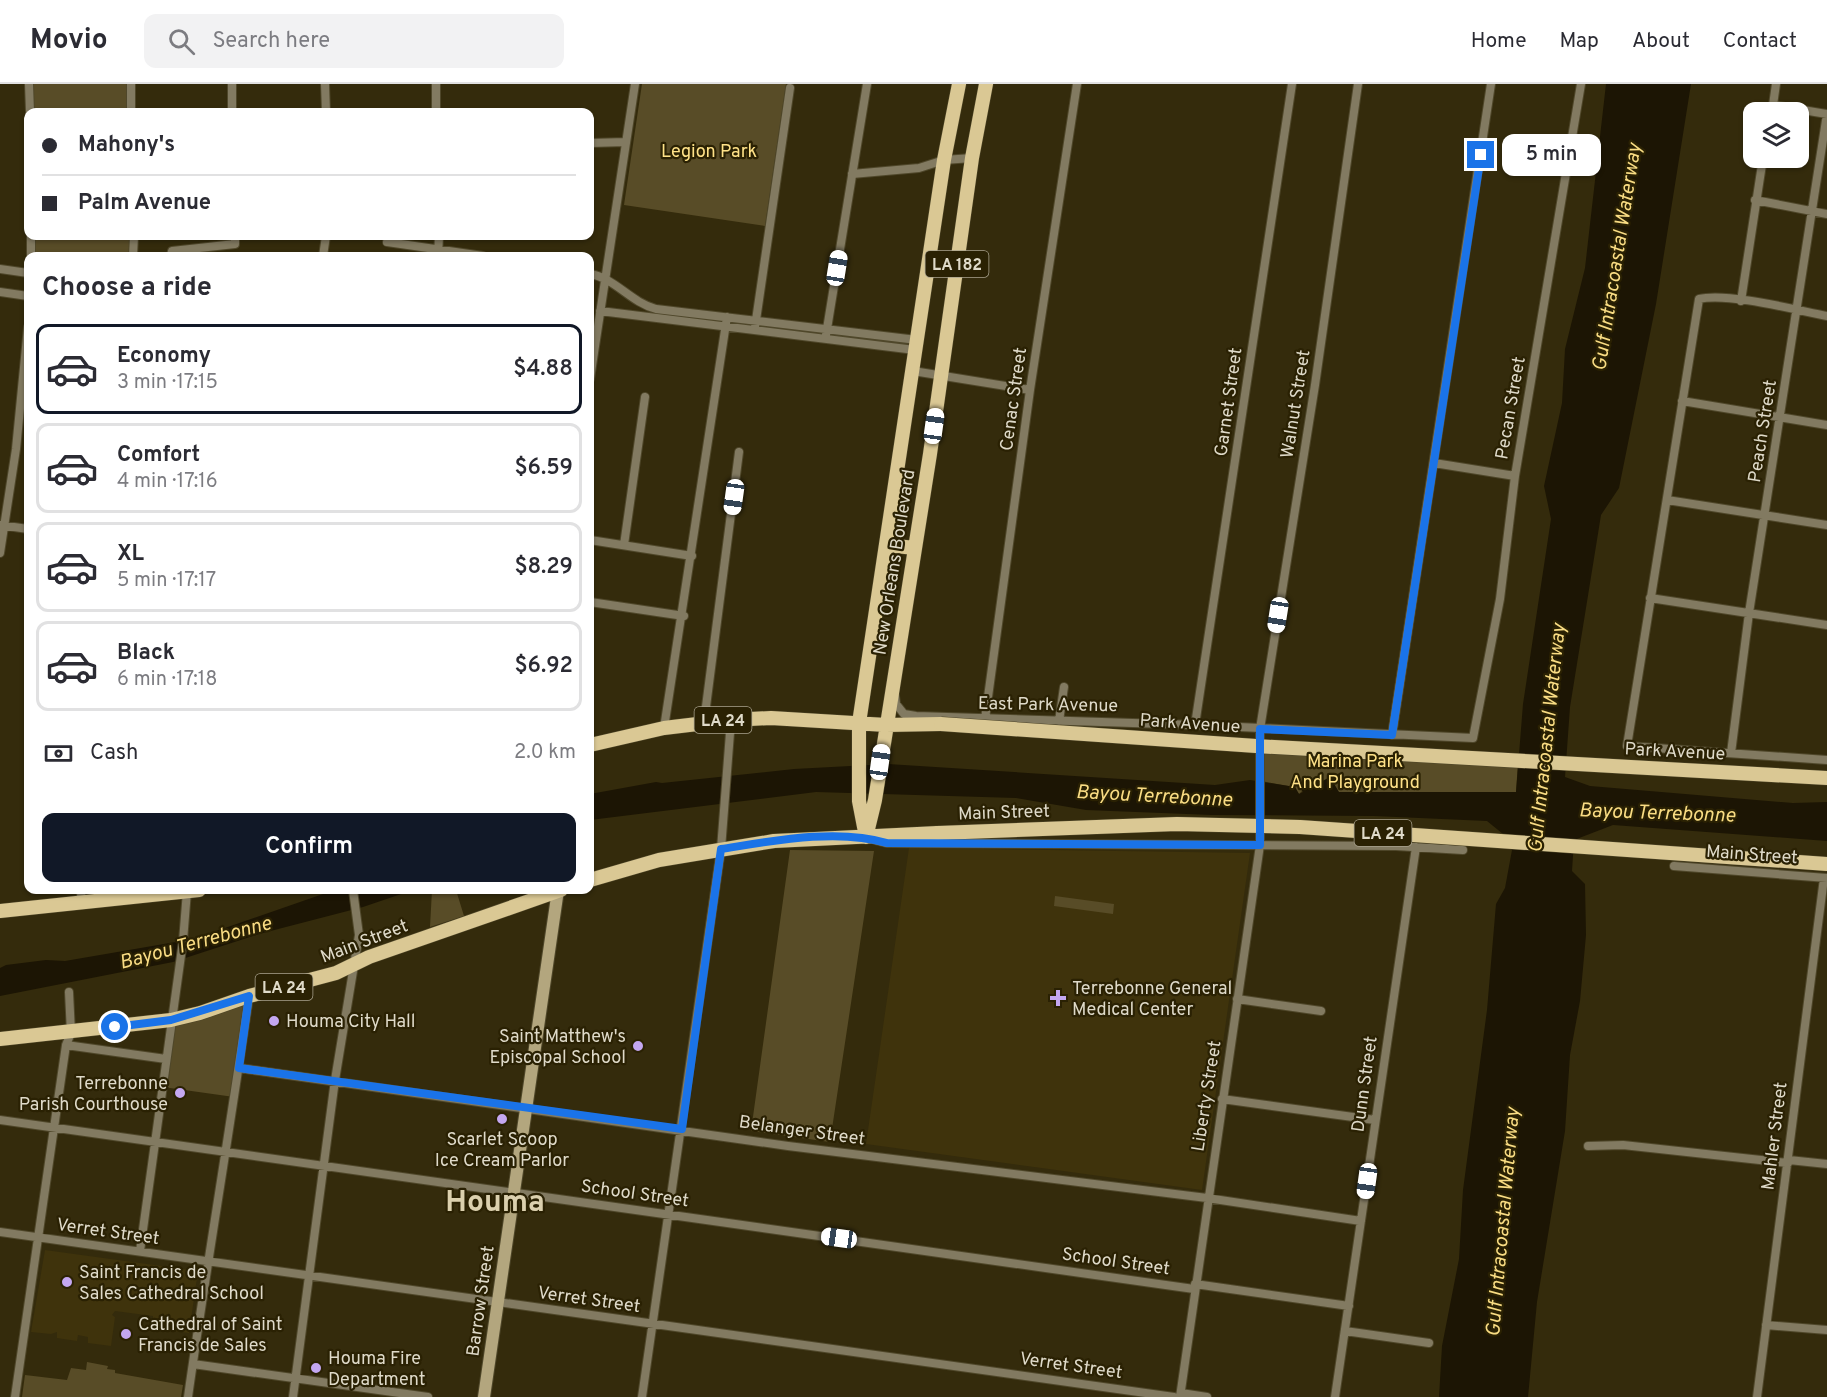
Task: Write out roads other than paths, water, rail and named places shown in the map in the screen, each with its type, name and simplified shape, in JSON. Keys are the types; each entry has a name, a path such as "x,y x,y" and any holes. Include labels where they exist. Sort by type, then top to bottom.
{"main road":[{"name":"New Orleans Boulevard","path":"859,723 944,160 959,84"},
{"name":"New Orleans Boulevard","path":"886,725 915,548 972,158 986,84"},
{"path":"886,545 915,548"},
{"name":"Park Avenue","path":"594,744 664,728 704,722 771,718 886,725 941,724 1268,746 1827,778"},
{"name":"LA 182","path":"859,723 860,801 866,837"},
{"name":"LA 182","path":"866,837 886,725"},
{"name":"Main Street","path":"594,879 658,860 774,841 1177,824 1300,827 1827,864"},
{"path":"0,911 81,896 118,894"},
{"name":"Main Street","path":"0,1039 69,1039 171,1020 336,973 356,963 548,894"},
{"name":"Barrow Street","path":"484,1397 558,894"}],"street":[{"path":"29,84 30,108"},
{"path":"131,84 131,108"},
{"path":"232,84 232,108"},
{"path":"326,84 326,108"},
{"path":"436,84 436,108"},
{"path":"594,349 635,84"},
{"path":"826,335 867,84"},
{"name":"Cenac Street","path":"985,719 1030,390 1077,84"},
{"name":"Garnet Street","path":"1195,724 1292,84"},
{"name":"Walnut Street","path":"1260,729 1313,395 1358,84"},
{"path":"1392,735 1491,84"},
{"name":"Pecan Street","path":"1473,738 1500,599 1515,476 1581,84"},
{"path":"1773,102 1776,84"},
{"path":"755,326 790,88"},
{"path":"1809,112 1827,114"},
{"name":"Peach Street","path":"1731,753 1749,613 1827,114"},
{"path":"594,143 626,142"},
{"path":"852,174 919,168 944,160 972,158"},
{"path":"1741,301 1761,168"},
{"path":"1755,200 1827,214"},
{"path":"172,252 235,244 235,240"},
{"path":"387,242 434,252"},
{"path":"0,269 24,272"},
{"path":"594,275 606,277 637,303 661,314"},
{"path":"0,292 24,295"},
{"path":"1827,316 1741,301 1708,297 1699,299 1650,598 1827,625"},
{"path":"600,311 661,314 916,345"},
{"path":"664,728 684,616 727,322"},
{"path":"0,553 2,525 16,449 24,368"},
{"path":"913,371 1030,390"},
{"path":"624,545 645,397"},
{"path":"1682,401 1827,425"},
{"path":"704,722 739,452"},
{"path":"1434,463 1515,476"},
{"path":"1667,500 1827,525"},
{"path":"2,525 24,528"},
{"path":"594,541 692,556"},
{"name":"Park Avenue","path":"1650,598 1628,746 1827,760"},
{"path":"594,603 684,616"},
{"name":"East Park Avenue","path":"893,687 896,704 904,714 985,719 1195,724 1473,738"},
{"path":"1059,721 1064,687"},
{"path":"642,1397 721,849 731,720"},
{"name":"Liberty Street","path":"1178,1396 1260,845 1260,729"},
{"name":"Main Street","path":"866,837 887,843 1260,845 1416,847 1463,850"},
{"name":"Dunn Street","path":"1335,1397 1416,847"},
{"name":"Main Street","path":"1674,866 1825,878"},
{"name":"Mahler Street","path":"1757,1397 1788,1162 1809,977 1825,878"},
{"path":"140,1251 178,969 192,894"},
{"path":"293,1397 335,1080 356,963 359,935 354,894"},
{"path":"15,1397 69,1039 69,992"},
{"path":"188,1397 249,996"},
{"path":"1237,999 1321,1011"},
{"path":"69,1039 166,1059"},
{"name":"Belanger Street","path":"239,1068 682,1129 788,1146 1207,1198 1361,1221"},
{"path":"1222,1099 1375,1120"},
{"name":"School Street","path":"0,1120 1195,1287 1349,1306"},
{"path":"1588,1146 1623,1145 1827,1164"},
{"name":"Verret Street","path":"0,1232 1178,1396 1207,1397"},
{"path":"1766,1325 1827,1330"},
{"path":"1345,1331 1429,1342"},
{"path":"193,1364 428,1397"}],"water":[{"path":"1606,84 1691,84 1656,304 1619,488 1601,515 1570,707 1565,777 1590,786 1793,803 1827,802 1827,841 1613,825 1574,840 1572,871 1585,884 1586,935 1580,1001 1570,1055 1565,1131 1537,1302 1528,1397 1439,1397 1442,1346 1459,1259 1463,1190 1487,1010 1496,904 1505,888 1512,850 1503,834 1487,821 1374,816 1212,815 1086,810 1016,798 816,792 594,820 594,793 656,782 794,769 888,764 1215,785 1250,780 1295,787 1299,794 1303,792 1300,788 1312,781 1315,785 1330,777 1339,792 1516,792 1523,704 1551,519 1544,486 1562,403 1565,349 1585,268"},
{"name":"Bayou Terrebonne","path":"323,894 401,894 363,907 259,934 173,962 0,996 0,968 6,965 46,960 65,961 193,939"}],"place":[{"name":"Terrebonne General Medical Center","path":"1058,998"},
{"name":"Houma City Hall","path":"274,1021"},
{"name":"Saint Matthew's Episcopal School","path":"638,1046"},
{"name":"Terrebonne Parish Courthouse","path":"180,1093"},
{"name":"Scarlet Scoop Ice Cream Parlor","path":"502,1119"},
{"name":"Saint Francis de Sales Cathedral School","path":"67,1282"},
{"name":"Cathedral of Saint Francis de Sales","path":"126,1334"},
{"name":"Houma Fire Department","path":"316,1368"}],"district":[{"name":"Houma","path":"495,1201"}],"park label":[{"name":"Legion Park","path":"709,151"},
{"name":"Marina Park And Playground","path":"1355,771"}],"water label":[{"name":"Gulf Intracoastal Waterway","path":"1616,257"},
{"name":"Gulf Intracoastal Waterway","path":"1546,738"},
{"name":"Gulf Intracoastal Waterway","path":"1502,1222"}]}
